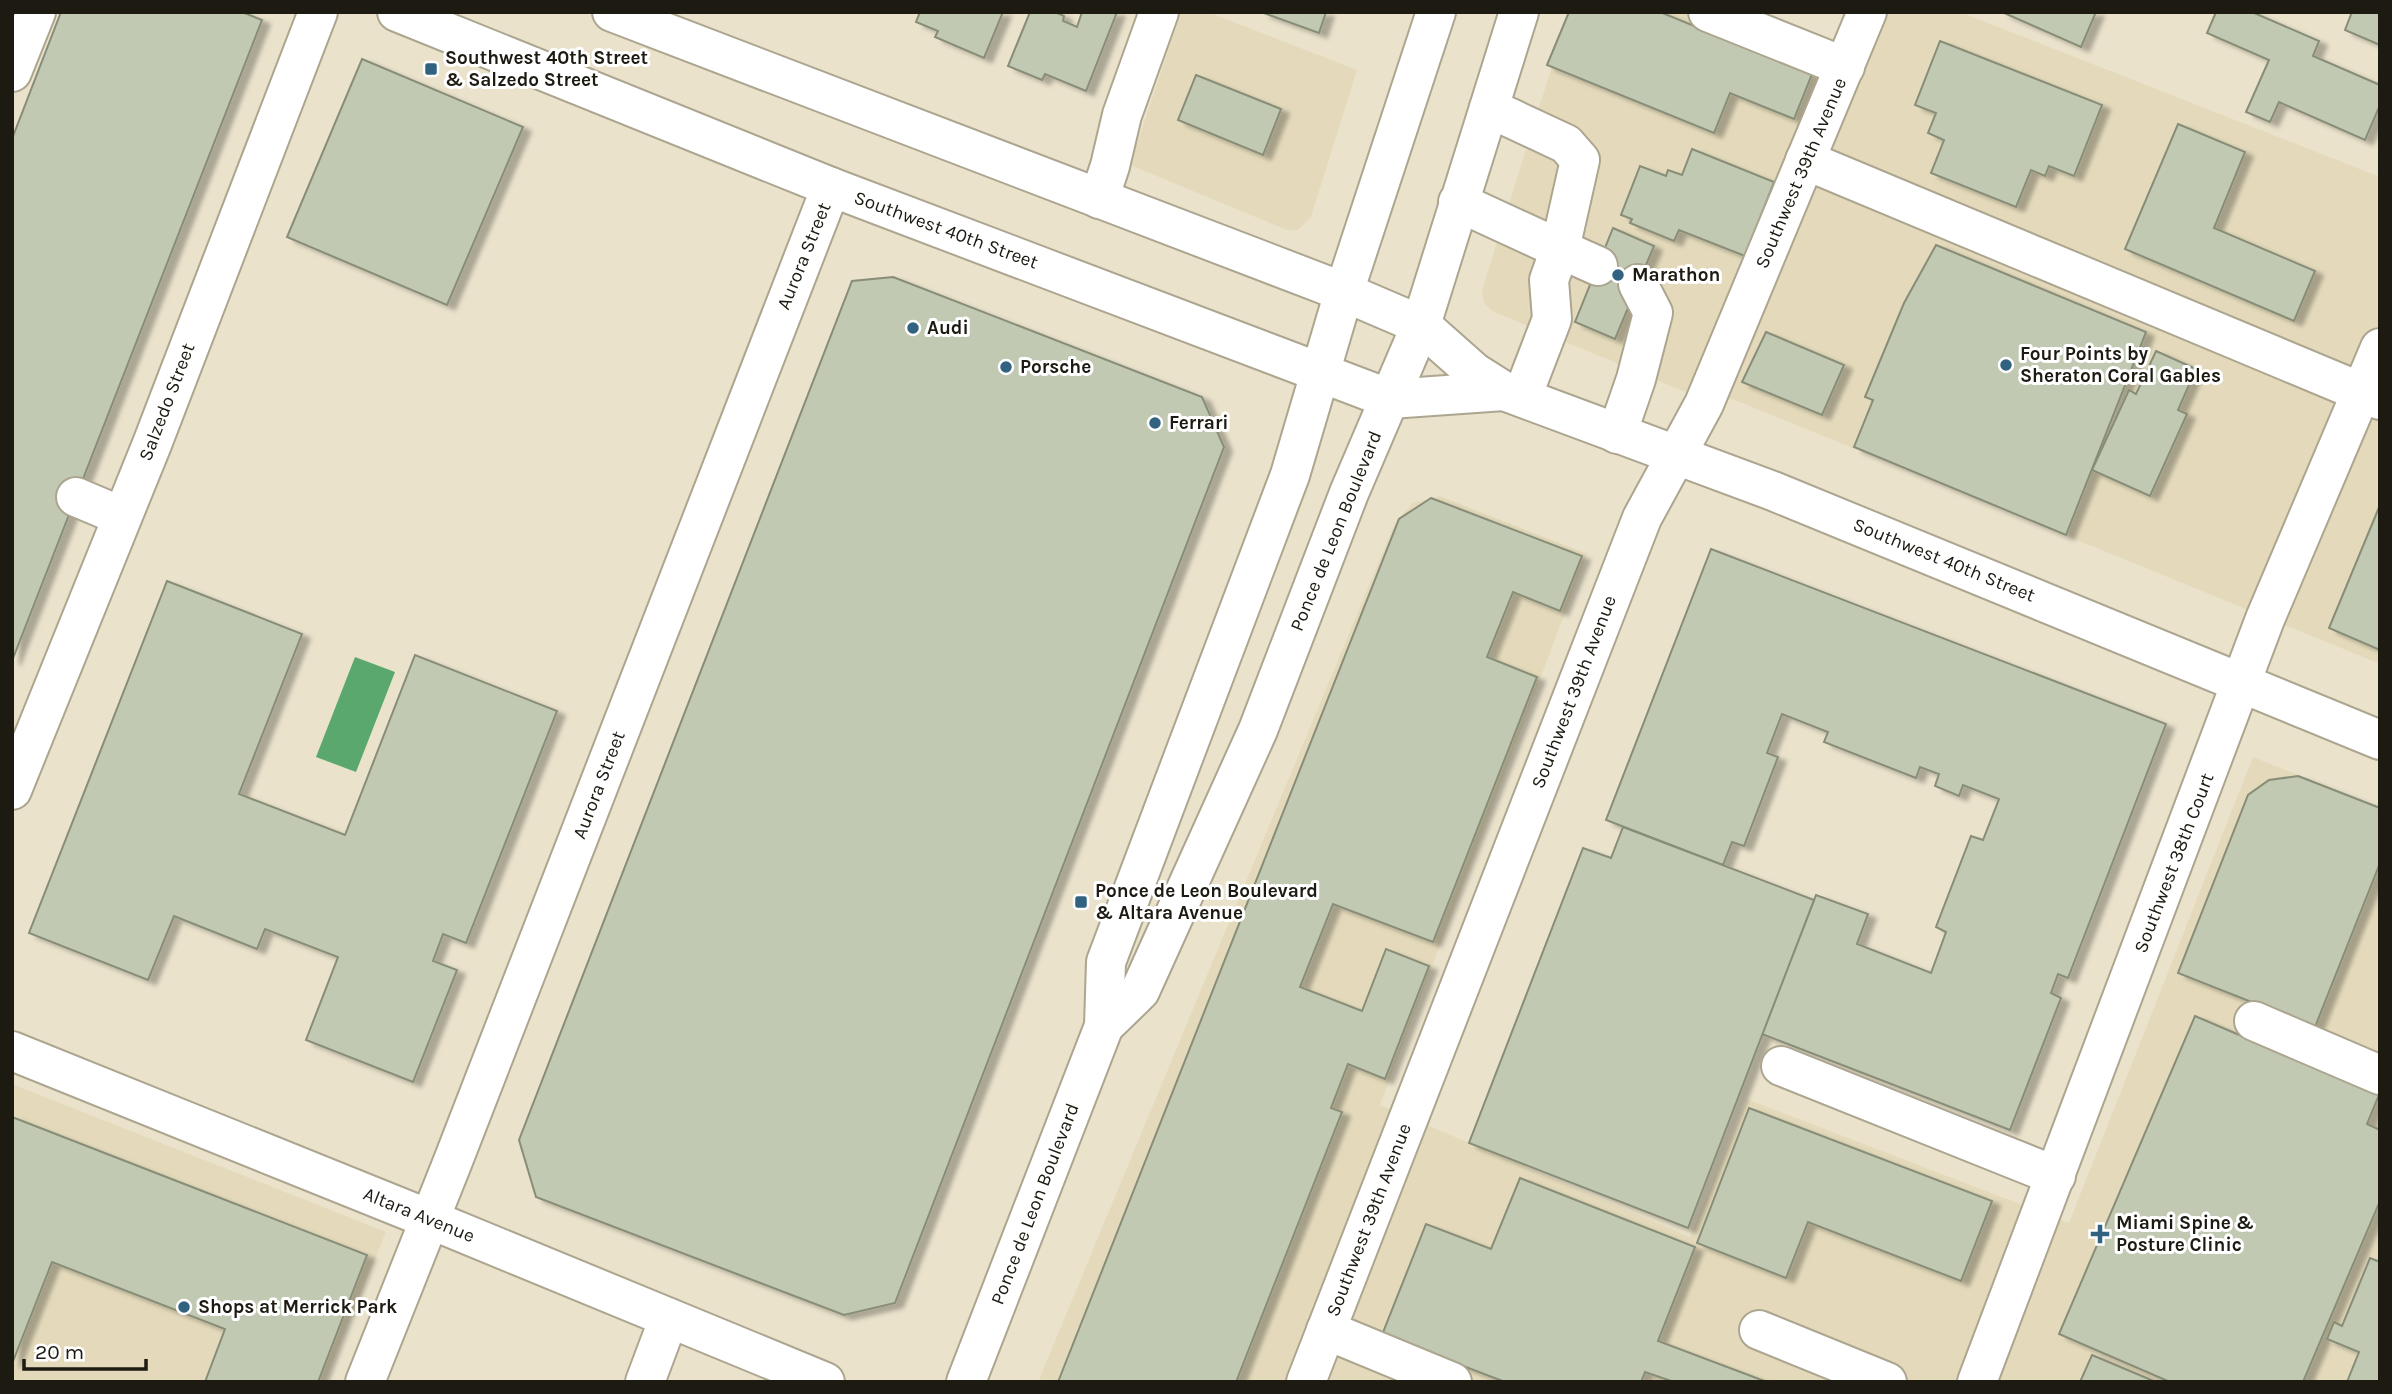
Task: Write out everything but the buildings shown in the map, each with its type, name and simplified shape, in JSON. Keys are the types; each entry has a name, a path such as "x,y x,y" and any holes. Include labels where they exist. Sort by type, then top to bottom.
{"street":[{"path":"12,72 36,12"},
{"name":"Salzedo Street","path":"12,790 152,444 318,12"},
{"name":"Southwest 40th Street","path":"397,12 831,187 1390,399 1513,394"},
{"name":"Southwest 40th Street","path":"612,12 1344,292 1421,325 1474,372 1513,394 1797,500 2380,740"},
{"path":"1099,199 1122,116 1158,12"},
{"name":"Ponce de Leon Boulevard","path":"966,1382 1104,1026 1106,962 1290,475 1344,292 1436,12"},
{"name":"Ponce de Leon Boulevard","path":"1104,1026 1140,991 1258,730 1349,493 1421,325 1519,12"},
{"path":"1707,12 1845,67"},
{"name":"Southwest 39th Avenue","path":"1306,1382 1642,518 1713,383 1867,12"},
{"path":"1489,108 1566,145 1580,160 1560,249 1549,279 1552,319 1513,394"},
{"path":"1805,160 2371,396"},
{"name":"Aurora Street","path":"365,1382 831,187"},
{"path":"1458,202 1598,266"},
{"path":"1617,434 1636,379 1653,313 1638,284"},
{"name":"Southwest 38th Court","path":"1977,1382 2272,603 2371,396 2380,348"},
{"path":"76,497 121,516"},
{"path":"2254,1021 2380,1075"},
{"name":"Altara Avenue","path":"12,1051 825,1382"},
{"path":"1781,1066 2056,1176"},
{"path":"645,1382 669,1318"},
{"path":"1326,1330 1452,1382"},
{"path":"1759,1330 1887,1382"}],"shaded area":[{"path":"1181,12 1208,12 1357,70 1311,217 1298,230 1287,230 1130,165"},
{"path":"1569,12 1684,12 1854,80 1879,12 1960,12 2380,177 2380,664 1735,400 1683,391 1492,311 1484,303 1482,291"},
{"path":"1440,496 1587,554 1380,1105 1690,1237 1747,1099 2069,1223 2253,757 2380,808 2380,1382 1038,1382 1395,523 1413,503"},
{"path":"355,657 395,672 356,772 316,757"},
{"name":"Shops at Merrick Park","path":"12,1084 386,1232 324,1382 12,1382"}],"place":[{"name":"Southwest 40th Street & Salzedo Street","path":"431,69"},
{"name":"Marathon","path":"1618,275"},
{"name":"Audi","path":"913,328"},
{"name":"Four Points by Sheraton Coral Gables","path":"2006,365"},
{"name":"Porsche","path":"1006,367"},
{"name":"Ferrari","path":"1155,423"},
{"name":"Ponce de Leon Boulevard & Altara Avenue","path":"1081,902"},
{"name":"Miami Spine & Posture Clinic","path":"2100,1234"},
{"name":"Shops at Merrick Park","path":"184,1307"}]}
